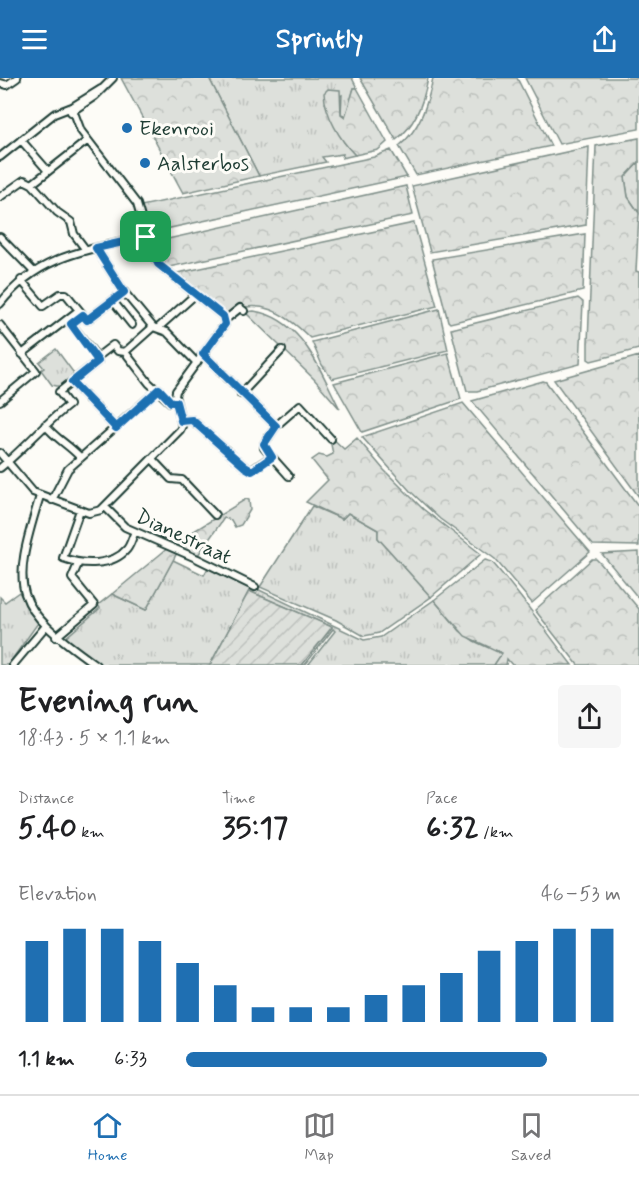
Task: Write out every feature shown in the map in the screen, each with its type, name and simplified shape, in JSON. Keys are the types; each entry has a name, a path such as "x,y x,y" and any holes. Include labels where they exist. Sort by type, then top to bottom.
{"street":[{"path":"0,82 7,85 17,78"},
{"path":"0,158 51,118 73,110 97,95 101,88 113,78"},
{"path":"73,110 88,140 137,204 146,237 158,264 225,320"},
{"path":"32,184 88,140"},
{"path":"21,141 48,171"},
{"path":"0,197 24,180 32,184 57,212 71,222 74,234 86,250"},
{"path":"0,237 34,272"},
{"path":"0,304 21,280 55,259 146,237"},
{"path":"96,248 124,292 156,328 167,332 197,363"},
{"path":"21,280 43,306 60,294 66,294 87,320 124,292"},
{"path":"125,352 196,294"},
{"path":"113,301 132,325"},
{"path":"0,453 27,487 40,496 80,510 96,512 105,507 180,430 181,421 176,402 176,391 225,320 240,308 244,311"},
{"path":"22,354 81,312"},
{"path":"0,468 27,446 45,425 69,405 59,392 98,361 71,324 81,312"},
{"path":"0,325 36,371 0,400"},
{"path":"97,357 113,345 118,351 125,352 143,376 171,402 176,402"},
{"path":"241,394 282,350"},
{"path":"203,354 239,386 241,394 276,426"},
{"path":"72,382 116,428"},
{"path":"52,500 68,469 159,389"},
{"path":"289,476 264,444 276,426 300,405 331,439"},
{"path":"181,421 192,420 252,471 272,457"},
{"path":"45,425 57,440 68,443 80,457"},
{"path":"153,460 171,479 182,480 215,515"},
{"path":"40,496 25,542 21,569 24,593 45,627 96,665"},
{"name":"Dianestraat","path":"105,507 118,522 135,532 198,559 255,588"},
{"path":"80,510 63,558 78,564 97,562 120,555 126,551 135,532"},
{"path":"56,637 94,605 72,578 78,564"},
{"path":"13,665 45,627"}],"green space":[{"path":"121,78 209,78 259,176 183,193"},
{"path":"209,78 352,78 357,88 354,88 347,116 341,114 342,95 325,103 344,142 355,155 342,158 343,154 322,157 326,162 259,176"},
{"path":"360,78 428,78 418,112 408,128 396,140"},
{"path":"433,78 517,78 551,146 416,175 399,146 418,124 429,97"},
{"path":"525,78 639,78 639,129 559,144"},
{"path":"354,88 357,88 387,142 378,150 355,155 334,127 327,110 324,93 328,89 340,90 341,114 345,117"},
{"path":"639,138 639,162 625,177 628,197 639,213 636,271 639,272 639,349 591,361 588,359 588,342 596,146"},
{"path":"589,147 586,225 430,252 412,186"},
{"path":"391,150 407,177 147,233 141,206 374,157"},
{"path":"639,162 639,213 628,197 625,177"},
{"path":"406,186 413,215 169,267 162,263 150,243"},
{"path":"414,223 437,306 310,338 291,321 260,307 248,307 225,316 173,274"},
{"path":"585,234 583,291 450,323 448,321 432,259"},
{"path":"578,298 583,302 580,364 477,391 467,391 451,329"},
{"path":"439,309 448,350 332,379 322,365 312,342"},
{"path":"254,311 271,316 285,324 297,336 317,363 340,409 314,379 245,312"},
{"path":"56,349 76,376 62,387 52,385 41,370 44,368 39,362"},
{"path":"448,353 461,399 362,432 334,383"},
{"path":"639,356 639,497 554,380"},
{"path":"543,381 639,507 639,546 593,545 472,401"},
{"path":"463,403 590,552 532,603 495,559 440,519 410,491 362,437"},
{"path":"329,435 344,449 357,438 384,470 423,509 481,554 431,597 378,538 378,530 348,513 342,519 306,502 328,480 312,460 319,455 327,457 333,454"},
{"path":"246,499 249,500 250,510 241,525 235,527 231,520 224,518 198,555 173,544"},
{"path":"312,506 342,519 348,513 378,530 378,538 431,597 379,633 364,636 336,620 260,587"},
{"path":"169,547 178,551 146,610 112,594"},
{"path":"639,552 639,599 602,554"},
{"path":"592,559 596,559 601,564 639,609 639,665 578,665 535,610"},
{"path":"173,560 204,575 209,566 364,640 381,637 434,600 460,631 474,641 502,654 494,665 308,665 335,631 333,629 305,665 302,665 332,627 249,591 210,665 99,665 64,639 100,608 98,605 112,594 146,610"},
{"path":"485,560 492,562 503,574 572,665 512,665 507,659 506,665 494,665 502,653 465,636 434,600"},
{"path":"249,591 332,627 302,665 210,665"},
{"path":"19,592 38,623 8,665 0,665 0,597 5,602"}],"place":[{"name":"Ekenrooi","path":"127,128"},
{"name":"Aalsterbos","path":"145,163"}],"route":[{"path":"146,237 158,264 225,320 225,324 203,354 239,386 241,394 276,426 264,444 264,448 272,457 252,471 192,420 181,421 176,402 171,402 159,389 116,428 72,382 98,361 71,324 83,315 87,320 124,292 96,248 146,237"}]}
